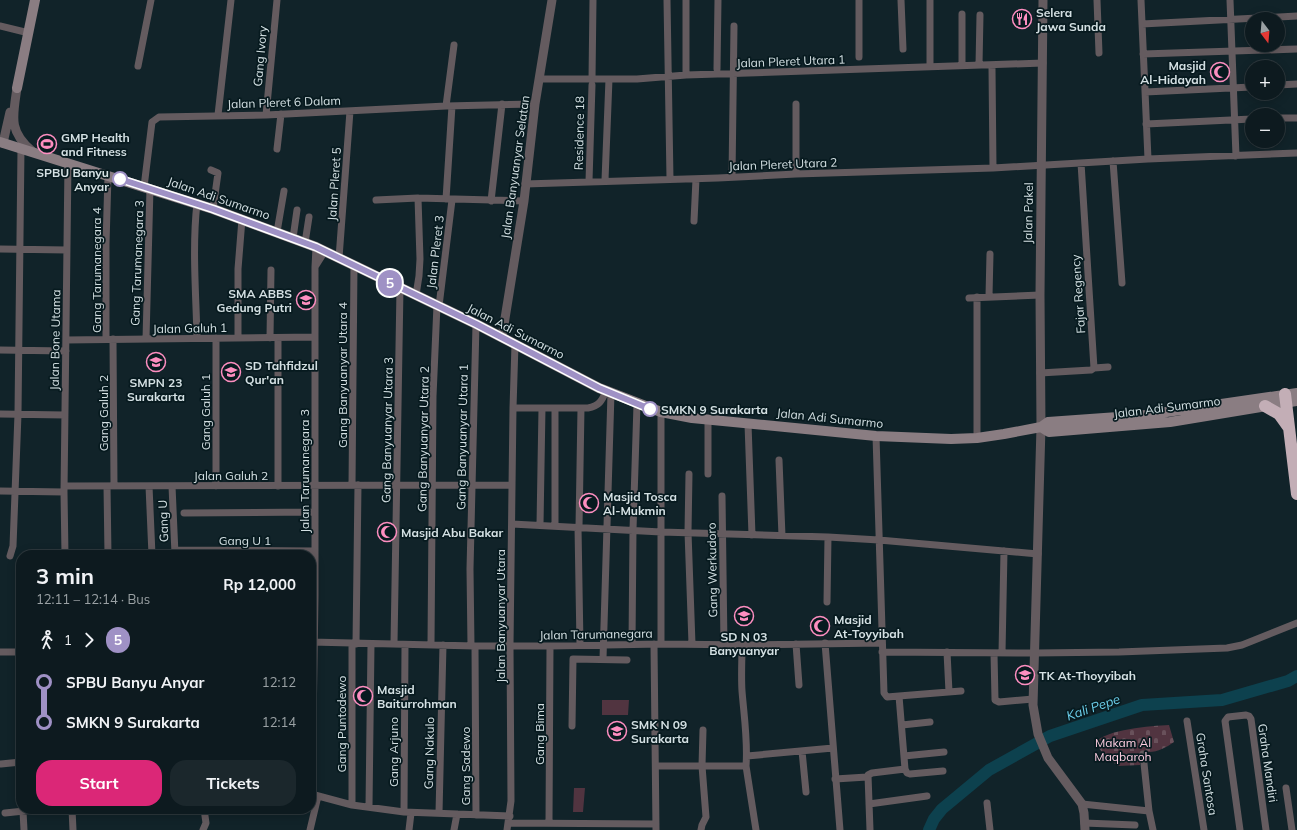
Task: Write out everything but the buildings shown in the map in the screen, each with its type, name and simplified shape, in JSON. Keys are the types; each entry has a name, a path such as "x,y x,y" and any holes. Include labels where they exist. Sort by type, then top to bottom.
{"highway":[{"path":"1292,397 1297,494"},
{"path":"1265,406 1279,414 1294,426"}],"main road":[{"path":"17,88 35,0"},
{"name":"Jalan Adi Sumarmo","path":"1,143 197,203 320,249 438,305 608,392 661,412 708,420 876,436 950,439 977,438 1041,427 1048,422 1146,415 1170,417 1265,406 1292,397"},
{"name":"Jalan Adi Sumarmo","path":"1170,417 1292,397"}],"street":[{"path":"138,66 151,0"},
{"path":"218,115 231,0"},
{"name":"Gang Ivory","path":"266,115 276,0"},
{"name":"Jalan Banyuanyar Selatan","path":"502,337 524,201 535,104 552,0"},
{"name":"Residence 18","path":"589,181 593,0"},
{"path":"667,0 670,179"},
{"path":"686,0 686,75"},
{"path":"717,69 718,0"},
{"path":"859,0 859,56"},
{"path":"901,0 903,49"},
{"path":"930,0 930,66"},
{"name":"Jalan Pakel","path":"1043,0 1040,295 1041,427 1033,699 1038,734 1048,758 1082,804"},
{"path":"1097,0 1099,53"},
{"path":"1141,0 1148,159"},
{"path":"1230,0 1236,156"},
{"path":"962,14 962,65"},
{"path":"979,64 980,15"},
{"path":"1142,24 1297,16"},
{"path":"0,26 29,33"},
{"path":"732,176 734,26"},
{"name":"Jalan Pleret 3","path":"438,305 449,200 449,106 454,45"},
{"path":"1143,54 1297,49"},
{"name":"Jalan Pleret Utara 1","path":"539,79 592,82 609,79 655,78 686,75 1043,63"},
{"path":"992,68 993,168"},
{"path":"605,180 609,79"},
{"path":"1285,85 1297,84"},
{"path":"1145,92 1245,87"},
{"path":"1,143 17,88"},
{"path":"17,88 14,127 23,143 34,152"},
{"path":"491,201 502,104"},
{"name":"Jalan Pleret 6 Dalam","path":"147,187 152,122 159,117 266,115 449,106 535,104"},
{"path":"796,104 796,174"},
{"name":"Jalan Pleret 5","path":"339,258 350,111"},
{"path":"277,150 281,114"},
{"path":"1285,118 1297,118"},
{"path":"1146,124 1245,119"},
{"path":"12,552 18,414 21,148"},
{"name":"Jalan Pleret Utara 2","path":"525,184 605,180 993,168 1148,159 1297,153"},
{"path":"1113,161 1122,283"},
{"name":"Jalan Bone Utama","path":"65,550 64,489 68,163"},
{"name":"Fajar Regency","path":"1081,164 1094,368"},
{"path":"211,170 218,173 213,209"},
{"name":"Gang Tarumanegara 4","path":"108,176 106,244 110,339"},
{"path":"694,221 696,178"},
{"name":"Gang Tarumanegara 3","path":"146,339 147,187"},
{"path":"277,232 284,191"},
{"path":"376,200 418,198 524,201"},
{"path":"416,295 420,259 418,198"},
{"path":"197,203 194,269 197,338"},
{"path":"293,238 297,210"},
{"path":"305,243 308,217"},
{"path":"238,338 238,269 242,219"},
{"path":"0,249 67,250"},
{"name":"Jalan Tarumanegara 3","path":"315,550 315,267 320,249"},
{"path":"988,296 990,254"},
{"name":"Gang Banyuanyar Utara 4","path":"354,265 354,644"},
{"path":"270,338 271,270"},
{"name":"Gang Banyuanyar Utara 3","path":"394,644 400,288"},
{"path":"969,298 1040,295"},
{"path":"977,297 977,438"},
{"name":"Gang Banyuanyar Utara 2","path":"432,645 434,396 438,305"},
{"name":"Gang Banyuanyar Utara 1","path":"473,646 472,486 476,324"},
{"name":"Jalan Galuh 1","path":"66,340 315,337"},
{"name":"Gang Galuh 1","path":"216,338 216,486"},
{"path":"278,338 278,486"},
{"name":"Gang Galuh 2","path":"108,550 111,486 110,339"},
{"name":"Jalan Banyuanyar Utara","path":"508,823 511,772 510,646 515,344"},
{"path":"0,350 66,351"},
{"path":"1040,373 1091,370 1094,368 1108,367"},
{"path":"513,408 588,408 597,405 608,392"},
{"path":"603,659 607,529 608,392"},
{"path":"632,644 633,530 637,404"},
{"path":"540,525 542,408"},
{"path":"554,526 555,408"},
{"path":"580,645 578,527 581,408"},
{"path":"316,796 352,805 408,812 476,814 508,823 549,823 570,826 656,827 661,532 661,412"},
{"path":"0,414 65,415"},
{"path":"708,420 708,474"},
{"path":"748,424 752,534"},
{"path":"876,436 884,695 887,697 961,691"},
{"path":"779,460 782,536"},
{"path":"689,474 688,532 692,644"},
{"name":"Jalan Galuh 2","path":"0,491 111,486 512,485"},
{"path":"148,486 152,550"},
{"name":"Gang U","path":"172,486 175,550"},
{"name":"Gang Werkudoro","path":"722,496 724,644"},
{"path":"184,513 315,512"},
{"path":"512,524 661,532 828,537 1038,554"},
{"path":"827,602 828,537"},
{"path":"1002,653 1004,551"},
{"path":"882,652 1035,653 1120,652 1227,648 1242,645 1297,623"},
{"name":"Jalan Tarumanegara","path":"316,642 473,646 882,643"},
{"path":"825,643 840,830"},
{"name":"Gang Puntodewo","path":"352,805 354,644"},
{"path":"369,807 371,644"},
{"path":"742,644 742,679 747,756 746,766 756,830"},
{"path":"796,644 799,685"},
{"name":"Gang Arjuno","path":"405,645 409,830"},
{"name":"Gang Nakulo","path":"439,814 443,645"},
{"name":"Gang Sadewo","path":"473,646 476,814"},
{"name":"Gang Bima","path":"549,823 550,646"},
{"path":"0,652 16,652"},
{"path":"947,652 949,692"},
{"path":"994,653 996,700 999,702 1033,699"},
{"path":"572,726 572,660 574,658 627,660"},
{"path":"899,696 905,769 907,773 943,771"},
{"name":"Graha Mandiri","path":"1240,830 1225,721 1228,717 1246,715 1250,716 1251,719 1266,830"},
{"name":"Graha Santosa","path":"1187,721 1204,830"},
{"path":"902,724 930,722"},
{"path":"701,830 706,818 702,766 703,730"},
{"path":"747,756 833,748"},
{"path":"802,751 806,792"},
{"path":"904,756 944,752"},
{"path":"1143,754 1149,811 1153,830"},
{"path":"1,764 16,762"},
{"path":"656,766 746,766"},
{"path":"835,779 867,777 872,772 905,769"},
{"path":"867,777 870,830"},
{"path":"1286,788 1292,830"},
{"path":"869,804 927,796"},
{"path":"988,803 990,830"},
{"path":"1135,825 1085,826 1082,804 1149,811"},
{"path":"5,813 16,812"},
{"path":"23,814 24,830"},
{"path":"72,814 73,830"},
{"path":"203,830 206,823 205,814"},
{"name":"Jalan Tarumanegara 3","path":"310,830 312,814"},
{"path":"454,830 457,814"}],"green space":[{"path":"602,700 629,700 628,715 602,715"},
{"name":"Makam Al Maqbaroh","path":"1169,725 1174,742 1159,750 1151,752 1142,751 1140,754 1140,765 1118,766 1105,756 1095,743 1109,734 1119,731 1141,727"},
{"path":"574,788 585,788 583,812 573,812"}],"waterway":[{"name":"Kali Pepe","path":"929,830 934,819 942,809 989,770 1050,736 1142,705 1222,700 1288,681 1297,676"}],"bus line":[{"name":"5","path":"120,179 213,209 316,247 476,324 599,388 650,409"}],"place":[{"name":"Selera Jawa Sunda","path":"1022,19"},
{"name":"Masjid Al-Hidayah","path":"1220,72"},
{"name":"GMP Health and Fitness","path":"47,144"},
{"name":"SPBU Banyu Anyar","path":"120,179"},
{"name":"SMA ABBS Gedung Putri","path":"306,300"},
{"name":"SMPN 23 Surakarta","path":"156,362"},
{"name":"SD Tahfidzul Qur'an","path":"231,372"},
{"name":"SMKN 9 Surakarta","path":"650,409"},
{"name":"Masjid Tosca Al-Mukmin","path":"589,503"},
{"name":"Masjid Abu Bakar","path":"387,532"},
{"name":"SD N 03 Banyuanyar","path":"744,616"},
{"name":"Masjid At-Toyyibah","path":"820,626"},
{"name":"TK At-Thoyyibah","path":"1025,675"},
{"name":"Masjid Baiturrohman","path":"363,696"},
{"name":"SMK N 09 Surakarta","path":"617,731"}]}
